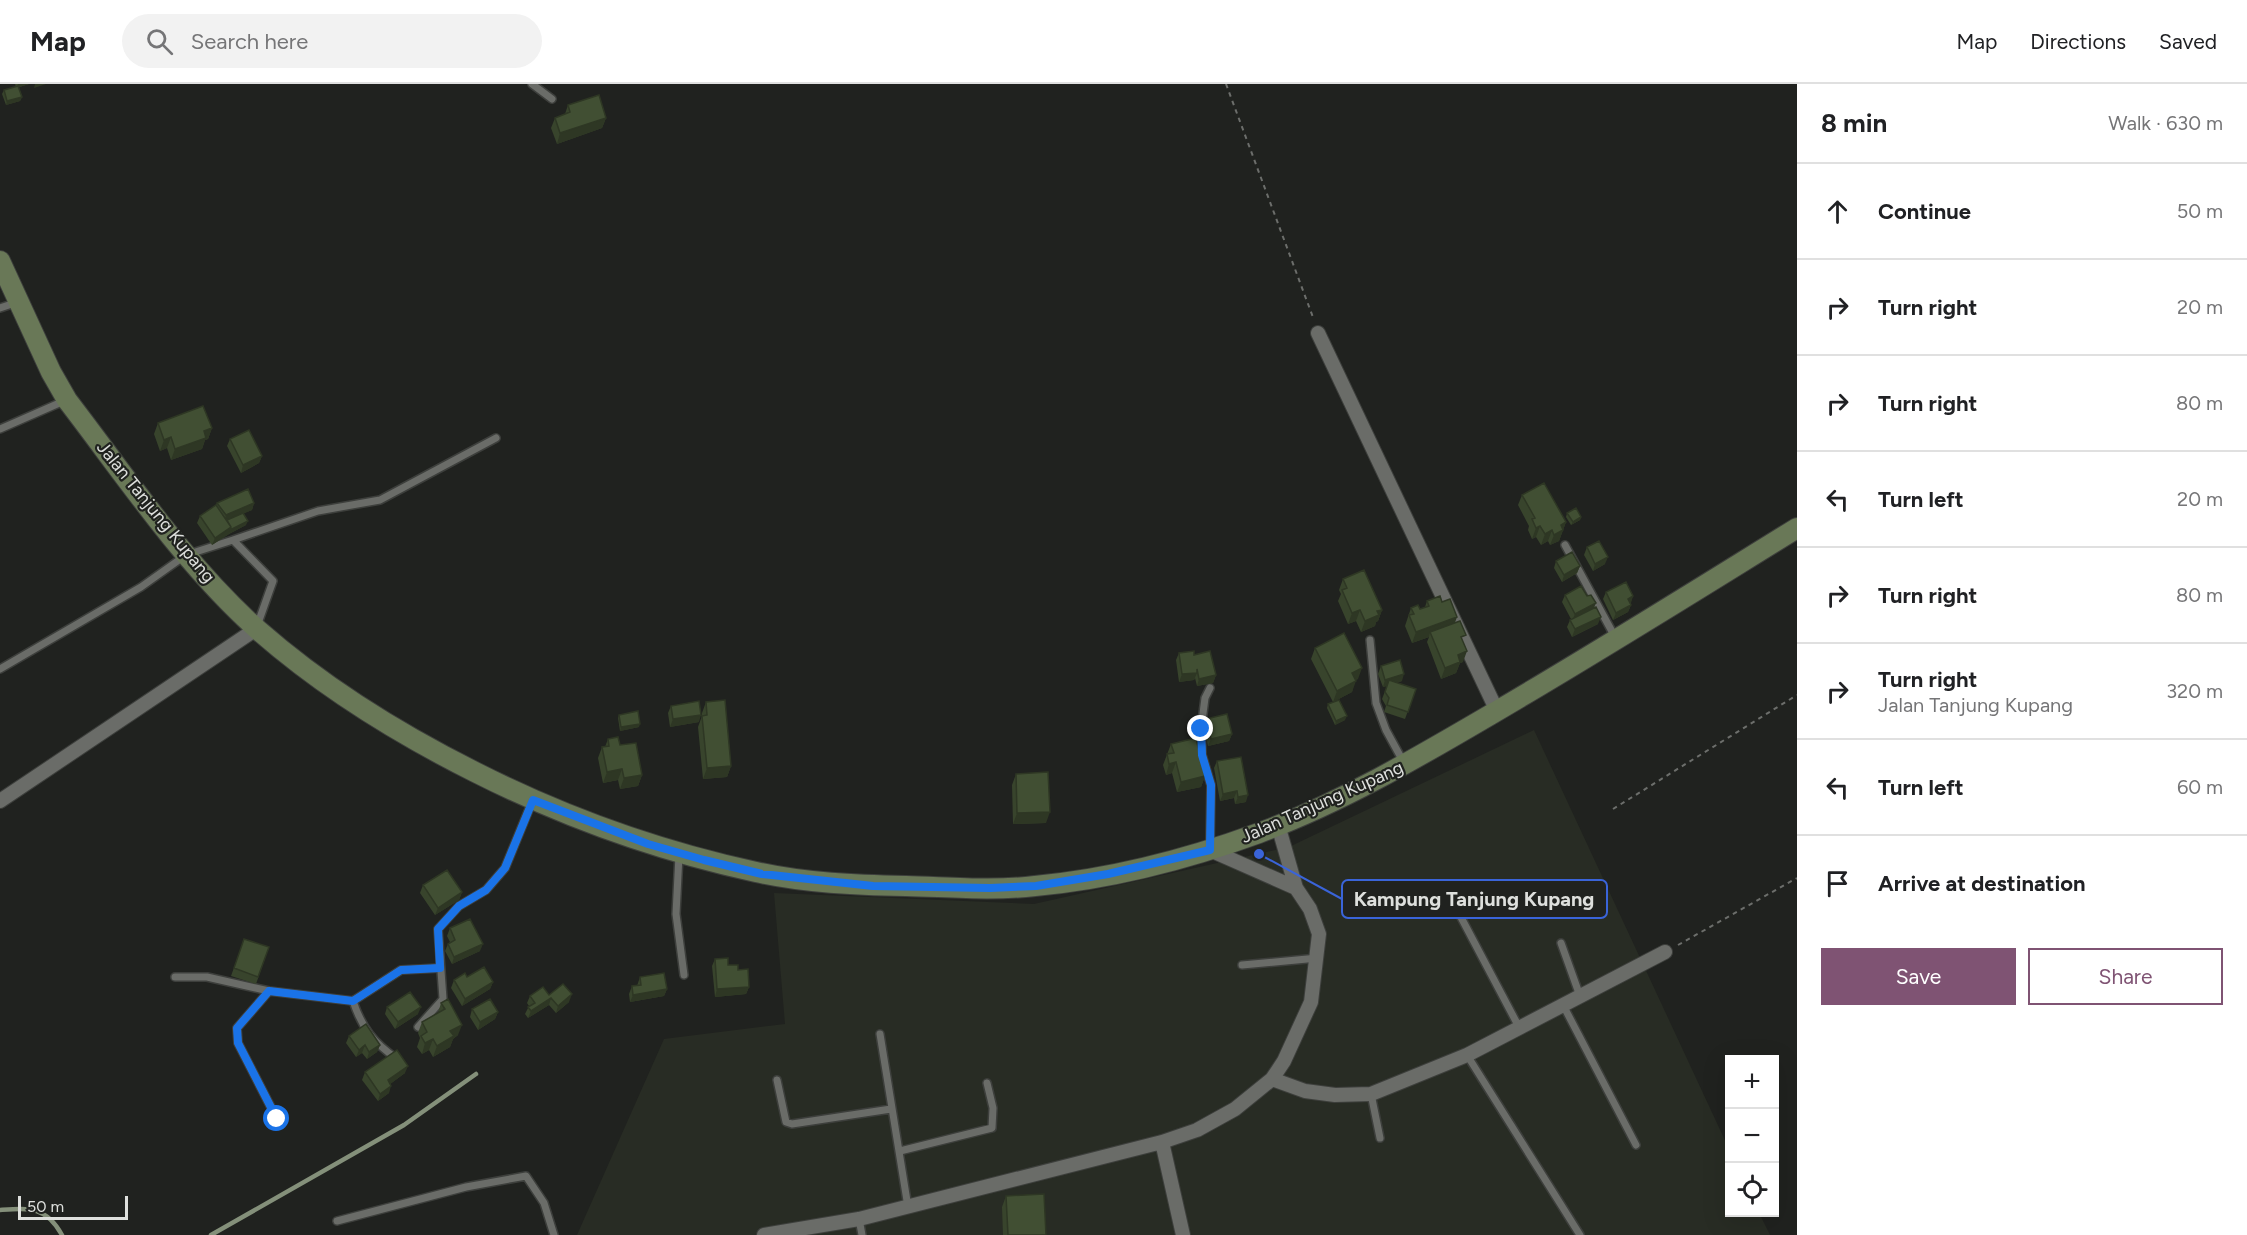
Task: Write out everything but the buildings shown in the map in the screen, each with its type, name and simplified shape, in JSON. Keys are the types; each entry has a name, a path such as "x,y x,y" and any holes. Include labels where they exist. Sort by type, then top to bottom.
{"main road":[{"name":"Jalan Tanjung Kupang","path":"0,261 9,305 67,400 186,555 256,629 332,689 408,739 533,800 648,844 762,874 873,886 990,888 1036,886 1098,876 1210,850 1278,825 1406,765 1797,528"}],"street":[{"path":"1318,333 1497,711"},
{"path":"0,801 256,629"},
{"path":"764,1235 859,1219 1162,1142 1197,1130 1235,1109 1272,1079 1284,1061 1311,1002 1318,958 1319,934 1310,909 1296,888 1278,825"},
{"path":"1210,850 1296,888"},
{"path":"1272,1079 1305,1091 1335,1095 1371,1094 1467,1055 1665,952"},
{"path":"1162,1142 1183,1235"}],"lane":[{"path":"532,84 552,99"},
{"path":"0,429 67,400"},
{"path":"0,669 141,587 186,555 318,511 380,500 496,438"},
{"path":"233,540 273,581 256,629"},
{"path":"1565,545 1616,639"},
{"path":"1370,640 1376,703 1386,730 1406,765"},
{"path":"1210,688 1205,698 1201,729 1202,755 1211,785 1210,850"},
{"path":"418,1027 443,999 438,929 459,906 486,890 505,868 533,800"},
{"path":"679,853 675,914 684,975"},
{"path":"1445,887 1520,1029"},
{"path":"1561,943 1580,996"},
{"path":"1242,965 1318,958"},
{"path":"175,977 207,977 269,991 353,1001 401,970 440,968"},
{"path":"269,991 237,1028 238,1043 277,1119"},
{"path":"353,1001 361,1024 386,1051 405,1064"},
{"path":"1563,1005 1636,1145"},
{"path":"880,1035 908,1207"},
{"path":"1467,1055 1580,1235"},
{"path":"777,1080 783,1116 786,1122 792,1124 891,1109"},
{"path":"900,1151 985,1132 993,1128 993,1108 987,1083"},
{"path":"1371,1094 1380,1138"},
{"path":"337,1221 466,1187 525,1176 544,1203 554,1235"},
{"path":"859,1219 862,1235"}],"path":[{"path":"1226,84 1318,333"},
{"path":"1613,809 1797,695"},
{"path":"1665,952 1797,878"}],"shaded area":[{"path":"1534,730 1725,1140 1725,1217 1761,1217 1770,1235 577,1235 664,1039 785,1024 774,893 1034,904 1289,847"}],"waterway":[{"path":"211,1235 404,1125 476,1074"},
{"path":"0,1210 36,1211 50,1219 62,1235"}],"place":[{"name":"Kampung Tanjung Kupang","path":"1259,854"}],"route":[{"path":"277,1119 238,1043 237,1028 269,991 353,1001 368,994 401,970 440,968 438,929 459,906 486,890 505,868 533,800 648,844 762,874 873,886 990,888 1036,886 1108,874 1210,850 1211,785 1202,755 1201,729"}]}
